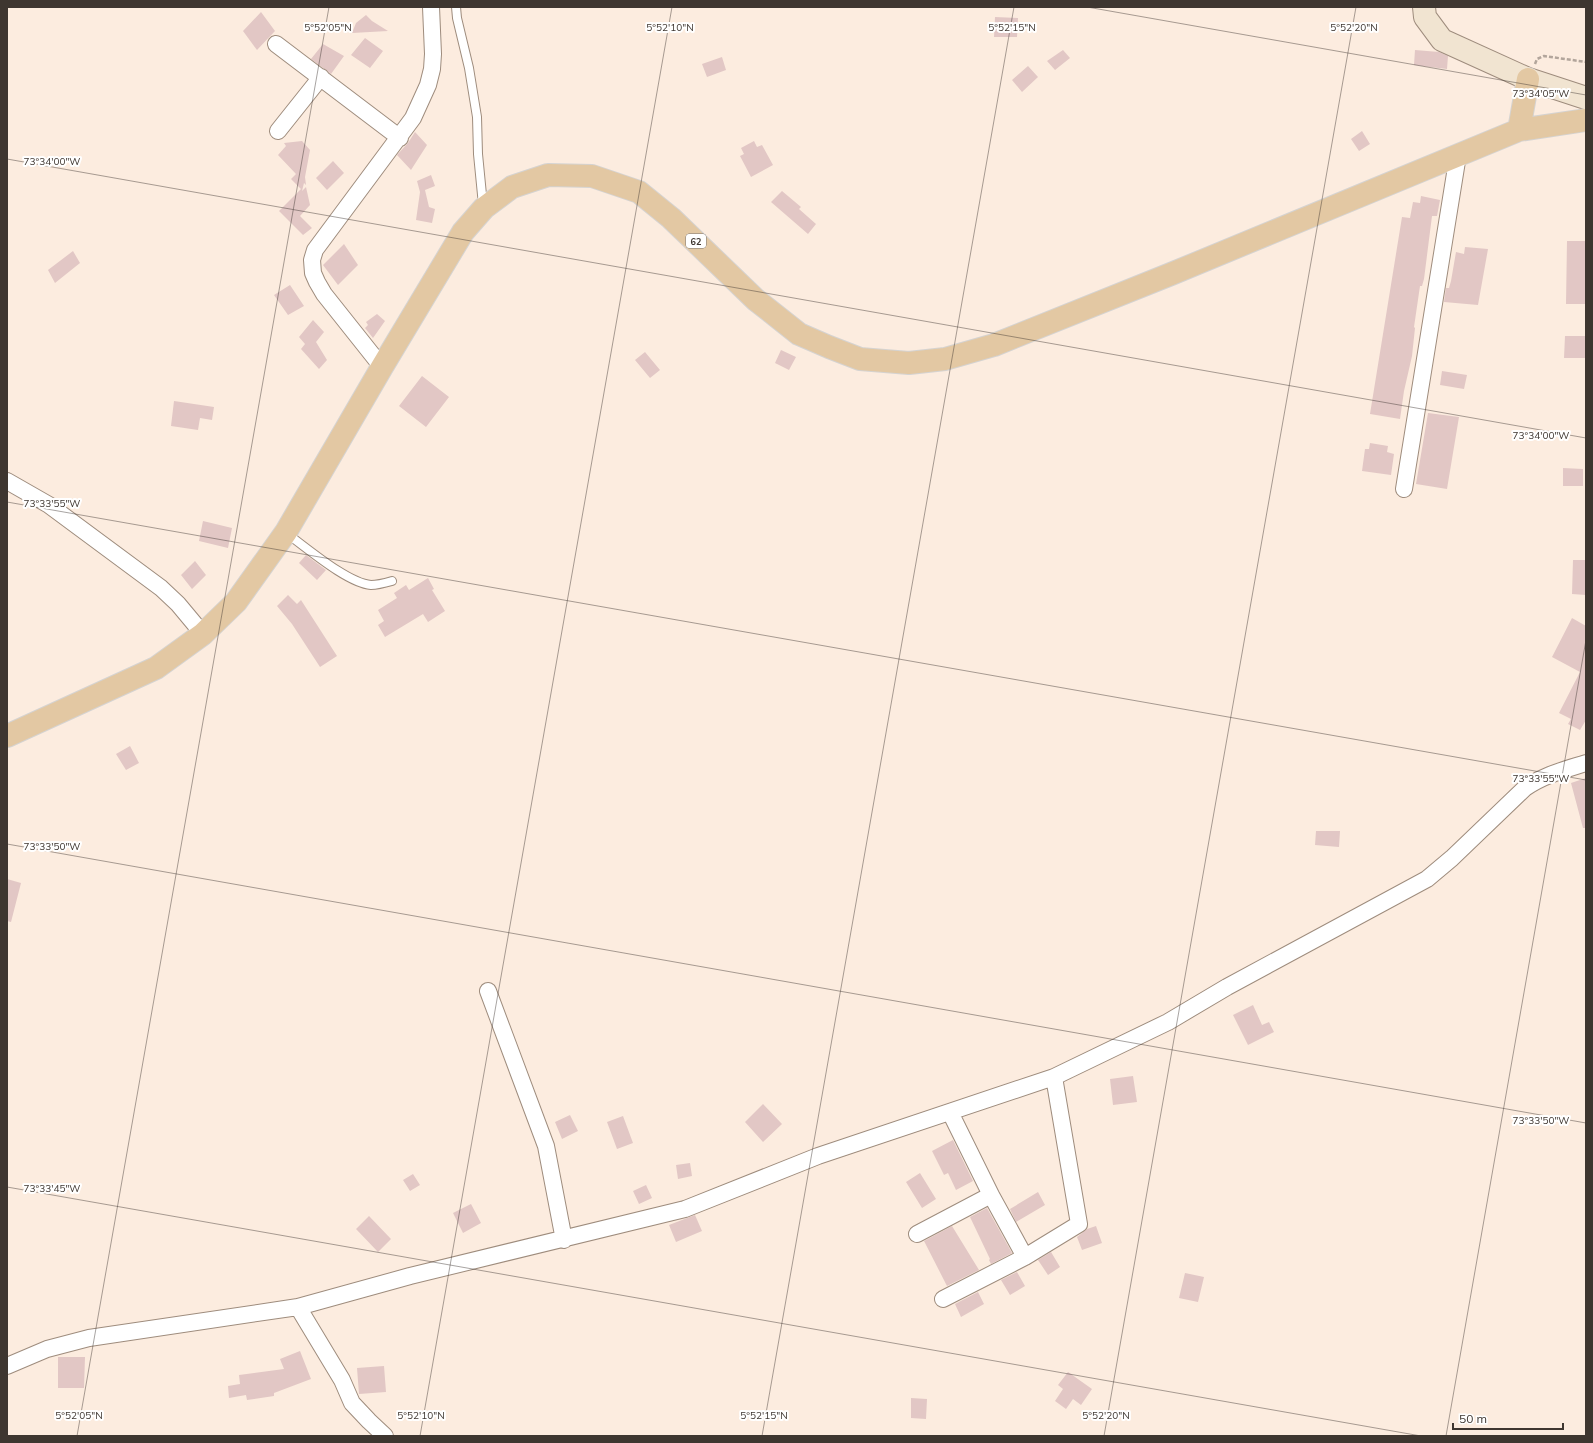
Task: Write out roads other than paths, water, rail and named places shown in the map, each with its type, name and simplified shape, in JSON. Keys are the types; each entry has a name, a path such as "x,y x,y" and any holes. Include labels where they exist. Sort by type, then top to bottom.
{"main road":[{"path":"1424,7 1425,17 1442,40 1528,79 1586,98"},
{"path":"1519,130 1528,79"},
{"name":"62","path":"7,736 156,668 203,634 236,602 286,532 463,232 484,208 512,187 548,175 592,176 640,192 671,218 756,300 799,334 860,359 909,363 945,359 994,345 1171,274 1519,130 1586,120"}],"street":[{"path":"382,367 324,294 313,273 312,260 315,250 400,138 413,118 428,85 432,69 433,54 431,7"},
{"path":"276,44 400,138"},
{"path":"278,131 321,77"},
{"path":"1404,489 1458,155"},
{"path":"7,480 49,505 161,588 178,604 203,634"},
{"path":"7,1366 47,1349 89,1338 298,1307 410,1276 564,1240 686,1209 818,1156 1054,1077 1168,1022 1241,980 1427,879 1452,858 1526,788 1552,773 1586,763"},
{"path":"488,991 546,1146 564,1240"},
{"path":"943,1299 1025,1257 1079,1224 1054,1077"},
{"path":"950,1112 991,1195 1025,1257"},
{"path":"917,1234 991,1195"},
{"path":"298,1307 342,1380 352,1402 385,1436"}],"lane":[{"path":"456,7 457,18 469,68 477,117 478,154 484,208"},
{"path":"286,532 343,574 354,580 370,585 392,581"}]}
